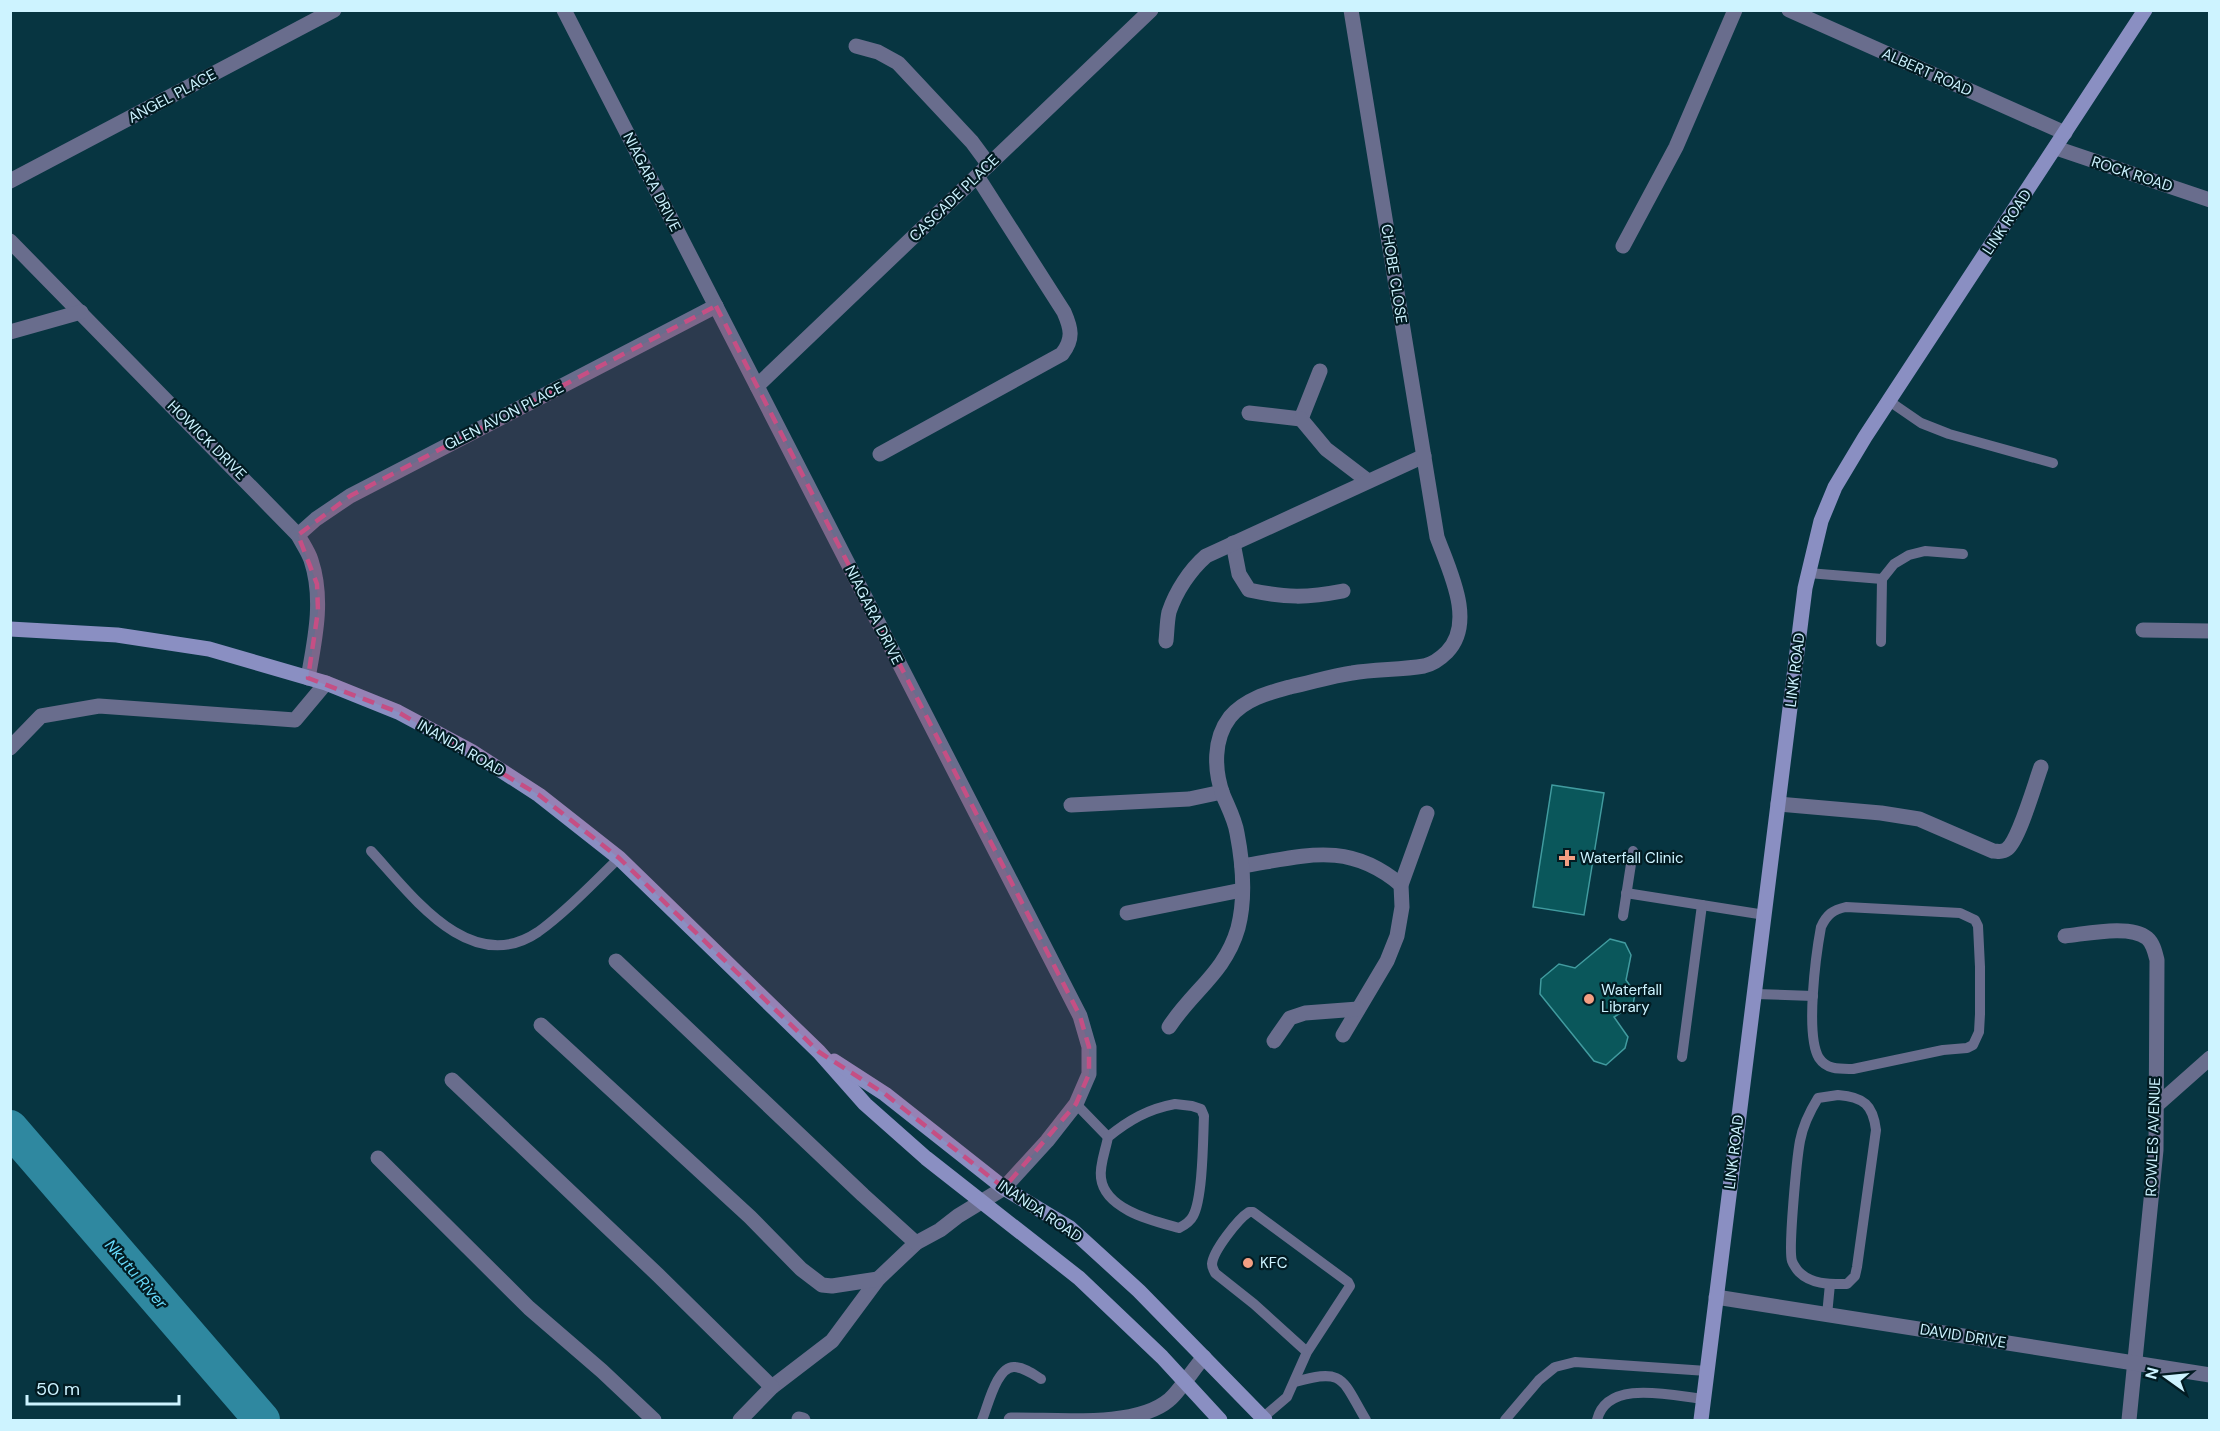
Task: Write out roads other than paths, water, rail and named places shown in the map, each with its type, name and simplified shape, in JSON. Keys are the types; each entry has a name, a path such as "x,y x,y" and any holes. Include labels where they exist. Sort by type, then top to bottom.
{"street":[{"name":"ANGEL PLACE","path":"10,181 334,10"},
{"name":"NIAGARA DRIVE","path":"564,10 1080,1016 1089,1047 1089,1074 1076,1104 1047,1141 1004,1188 916,1243 878,1279 832,1341 772,1388 740,1420"},
{"name":"CASCADE PLACE","path":"757,386 1151,10"},
{"name":"CHOBE CLOSE","path":"1169,1027 1180,1011 1209,982 1221,966 1238,927 1242,866 1237,830 1222,792 1216,766 1218,741 1230,718 1248,701 1275,691 1351,673 1426,666 1439,660 1451,648 1459,632 1460,613 1437,537 1351,10"},
{"path":"1623,246 1676,147 1735,10"},
{"name":"ALBERT ROAD","path":"1789,10 2065,133"},
{"name":"LINK ROAD","path":"1701,1420 1808,573 1821,521 1835,487 1889,401 2145,10"},
{"path":"856,46 878,52 898,63 972,142 989,165"},
{"name":"ROCK ROAD","path":"2056,148 2210,200"},
{"path":"880,454 1009,385 1062,354 1069,346 1070,326 1064,312 977,176"},
{"name":"HOWICK DRIVE","path":"10,241 298,535 311,558 317,584 318,611 308,678"},
{"name":"GLEN AVON PLACE","path":"298,535 316,519 350,496 716,306"},
{"path":"10,332 81,312"},
{"path":"1301,419 1320,371"},
{"path":"1250,413 1301,419 1326,449 1368,481"},
{"path":"1166,642 1169,613 1184,581 1206,556 1424,456"},
{"path":"1233,543 1239,574 1249,590 1308,597 1343,591"},
{"name":"INANDA ROAD","path":"10,630 117,635 209,649 326,683 398,712 471,751 539,795 619,858 819,1052 865,1104 926,1158 1079,1278 1162,1358 1220,1420"},
{"path":"2143,630 2210,631"},
{"path":"10,748 41,717 99,706 295,720 326,683"},
{"path":"1778,804 1881,813 1919,819 1993,851 2002,852 2009,848 2015,837 2041,767"},
{"path":"1071,805 1189,799 1222,792"},
{"path":"1343,1035 1388,961 1397,936 1402,908 1401,885 1427,813"},
{"path":"1242,866 1325,854 1349,856 1386,872 1401,885"},
{"path":"1127,913 1242,890"},
{"name":"ROWLES AVENUE","path":"2065,936 2125,931 2137,933 2147,938 2157,960 2156,1150 2129,1420"},
{"path":"616,961 862,1195 916,1243"},
{"path":"1274,1041 1290,1018 1305,1012 1358,1009"},
{"path":"541,1025 750,1217 801,1269 815,1280 822,1285 832,1286 878,1279"},
{"name":"INANDA ROAD","path":"819,1052 885,1094 1004,1188 1070,1228 1104,1258 1263,1420"},
{"path":"2157,1105 2210,1058"},
{"path":"452,1080 658,1275 772,1388"},
{"path":"378,1158 529,1308 654,1420"},
{"name":"DAVID DRIVE","path":"1716,1297 2210,1375"},
{"path":"1011,1420 1092,1420 1128,1417 1157,1408 1171,1399 1203,1357"}],"lane":[{"path":"1889,401 1921,423 1949,434 2053,463"},
{"path":"1881,642 1882,579 1894,564 1909,555 1925,551 1963,554"},
{"path":"1808,573 1882,579"},
{"path":"371,851 425,910 445,927 465,939 488,945 509,944 536,933 619,858"},
{"path":"1623,916 1633,851"},
{"path":"1626,893 1765,915"},
{"path":"1682,1057 1702,905"},
{"path":"1846,907 1960,913 1975,920 1978,926 1979,1032 1973,1045 1967,1048 1943,1050 1853,1069 1838,1069 1827,1065 1819,1057 1814,1042 1813,996 1821,927 1826,917 1834,909 1846,907"},
{"path":"1755,994 1813,996"},
{"path":"1838,1095 1862,1101 1875,1115 1876,1131 1857,1267 1847,1284 1830,1284 1812,1281 1799,1272 1792,1260 1791,1240 1800,1142 1805,1125 1810,1110 1818,1098 1838,1095"},
{"path":"1076,1104 1108,1137"},
{"path":"1184,1104 1201,1109 1204,1116 1200,1180 1194,1215 1187,1223 1179,1228 1141,1218 1108,1196 1101,1178 1108,1137 1127,1122 1160,1107 1184,1104"},
{"path":"1263,1420 1287,1397 1307,1352 1350,1286 1348,1282 1249,1212 1224,1240 1212,1267 1215,1273 1254,1304 1307,1352"},
{"path":"1827,1315 1830,1284"},
{"path":"1505,1420 1539,1380 1555,1367 1575,1362 1707,1371"},
{"path":"982,1420 998,1380 1007,1368 1015,1367 1025,1370 1041,1379"},
{"path":"1295,1382 1325,1375 1332,1375 1340,1379 1366,1420"},
{"path":"1597,1420 1604,1405 1613,1398 1625,1394 1643,1393 1704,1399"}],"waterway":[{"name":"Nkutu River","path":"10,1128 262,1420"}],"place":[{"name":"Waterfall Clinic","path":"1567,858"},
{"name":"Waterfall Library","path":"1589,999"},
{"name":"KFC","path":"1248,1263"}]}
